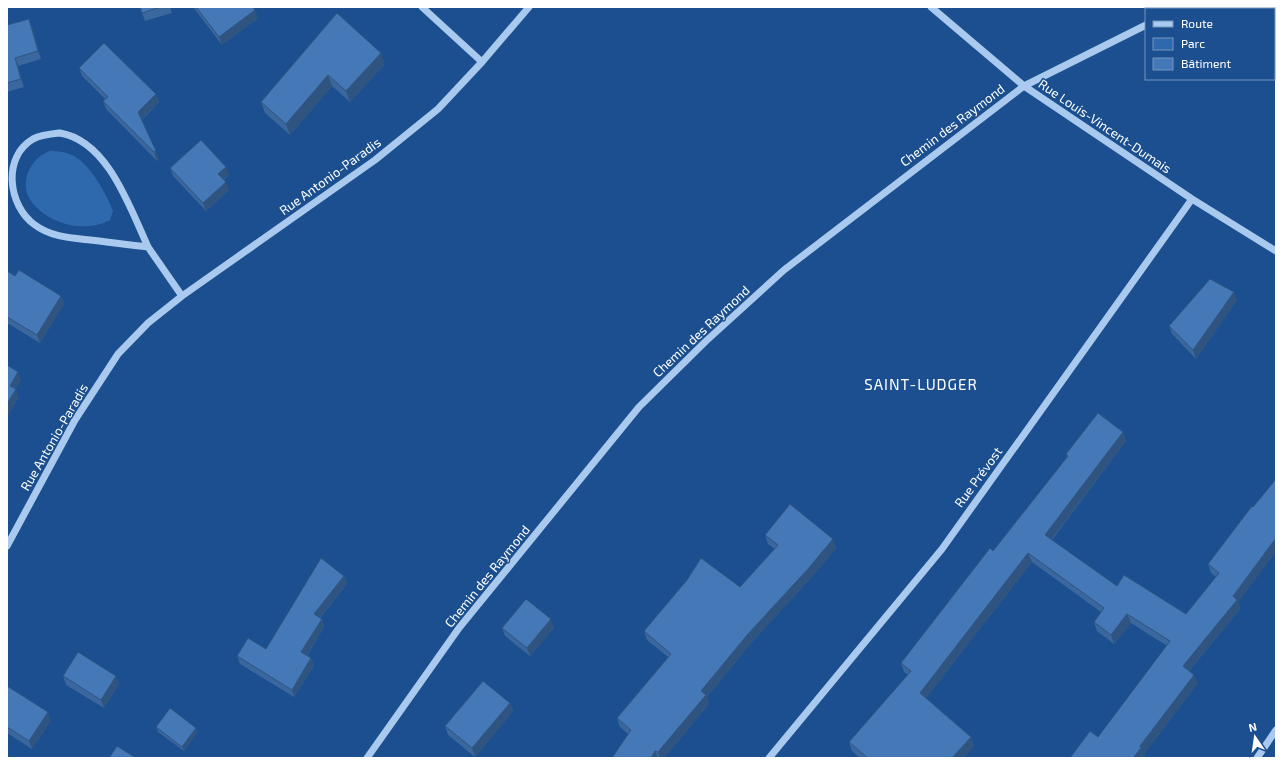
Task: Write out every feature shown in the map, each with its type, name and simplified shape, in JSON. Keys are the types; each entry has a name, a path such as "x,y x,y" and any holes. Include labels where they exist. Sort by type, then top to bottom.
{"street":[{"path":"422,7 482,62"},
{"name":"Rue Antonio-Paradis","path":"7,546 74,420 118,354 148,323 182,296 375,160 438,109 482,62 529,7"},
{"name":"Rue Louis-Vincent-Dumais","path":"931,7 1024,86 1192,199 1276,251"},
{"name":"Chemin des Raymond","path":"367,758 459,628 639,407 784,270 1024,86 1145,26"},
{"path":"148,247 67,239 35,226 25,216 13,188 12,170 18,153 33,140 46,135 60,133 73,135 82,141 98,156 112,174 123,192 148,247 182,296"},
{"name":"Rue Prévost","path":"769,758 942,549 1192,199"},
{"path":"1257,758 1276,730"}],"green space":[{"path":"50,151 71,154 83,162 103,190 113,211 110,220 90,226 68,224 47,216 31,201 27,194 26,186 28,172 37,159"}],"building":[{"path":"140,7 160,7 142,13"},
{"path":"196,7 253,7 255,10 219,37"},
{"path":"337,13 381,53 346,91 328,75 286,124 261,102"},
{"path":"29,19 38,51 15,58 21,79 7,83 7,25"},
{"path":"104,43 156,94 138,112 156,151 154,152 103,101 108,97 79,68"},
{"path":"201,140 226,167 218,174 226,182 203,203 170,168"},
{"path":"19,270 61,296 37,335 7,317 7,271 15,276"},
{"path":"1210,279 1234,292 1193,350 1169,326"},
{"path":"7,365 18,372 10,386 16,389 7,404"},
{"path":"1098,413 1123,432 1045,535 1117,586 1124,575 1186,614 1219,573 1208,564 1252,506 1253,507 1276,479 1276,538 1233,596 1237,600 1183,666 1194,675 1140,746 1141,748 1133,758 1070,758 1090,731 1098,737 1170,641 1127,614 1111,635 1094,622 1104,608 1028,553 920,693 971,737 952,758 868,758 849,742 911,671 901,663 990,548 993,551 1068,456 1066,454"},
{"path":"790,504 833,539 808,569 748,634 701,691 706,695 658,752 655,751 651,758 612,758 631,730 617,718 671,654 644,631 687,580 701,558 740,587 778,545 765,535"},
{"path":"321,558 344,576 314,614 322,619 301,652 311,658 292,690 237,656 248,638 266,649"},
{"path":"526,599 551,619 527,648 502,628"},
{"path":"78,652 116,676 101,700 63,676"},
{"path":"483,681 510,703 472,748 445,726"},
{"path":"7,686 48,712 29,741 7,727"},
{"path":"170,708 196,728 182,747 156,727"},
{"path":"117,746 136,758 109,758"}],"district":[{"name":"SAINT-LUDGER","path":"921,385"}]}
